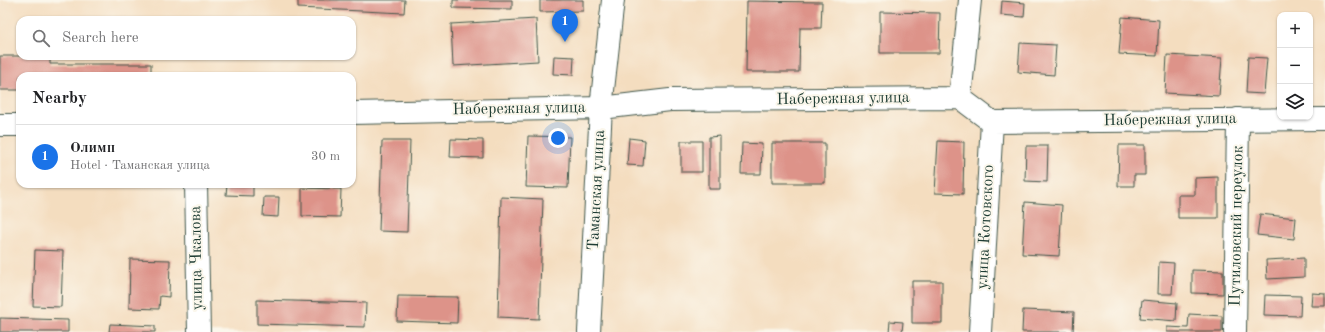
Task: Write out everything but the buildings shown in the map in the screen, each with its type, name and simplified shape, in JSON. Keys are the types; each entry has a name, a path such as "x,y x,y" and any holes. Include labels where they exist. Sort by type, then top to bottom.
{"street":[{"name":"Таманская улица","path":"589,332 601,108 613,0"},
{"path":"970,0 960,98 992,122"},
{"name":"Набережная улица","path":"356,113 601,108 670,100 960,98"},
{"name":"Путиловский переулок","path":"1235,332 1238,119"},
{"name":"Набережная улица","path":"992,122 1325,119"},
{"name":"улица Котовского","path":"980,332 992,122"},
{"path":"0,126 16,124"},
{"name":"улица Чкалова","path":"196,188 199,332"}],"place":[{"name":"Олимп","path":"565,42"}]}
